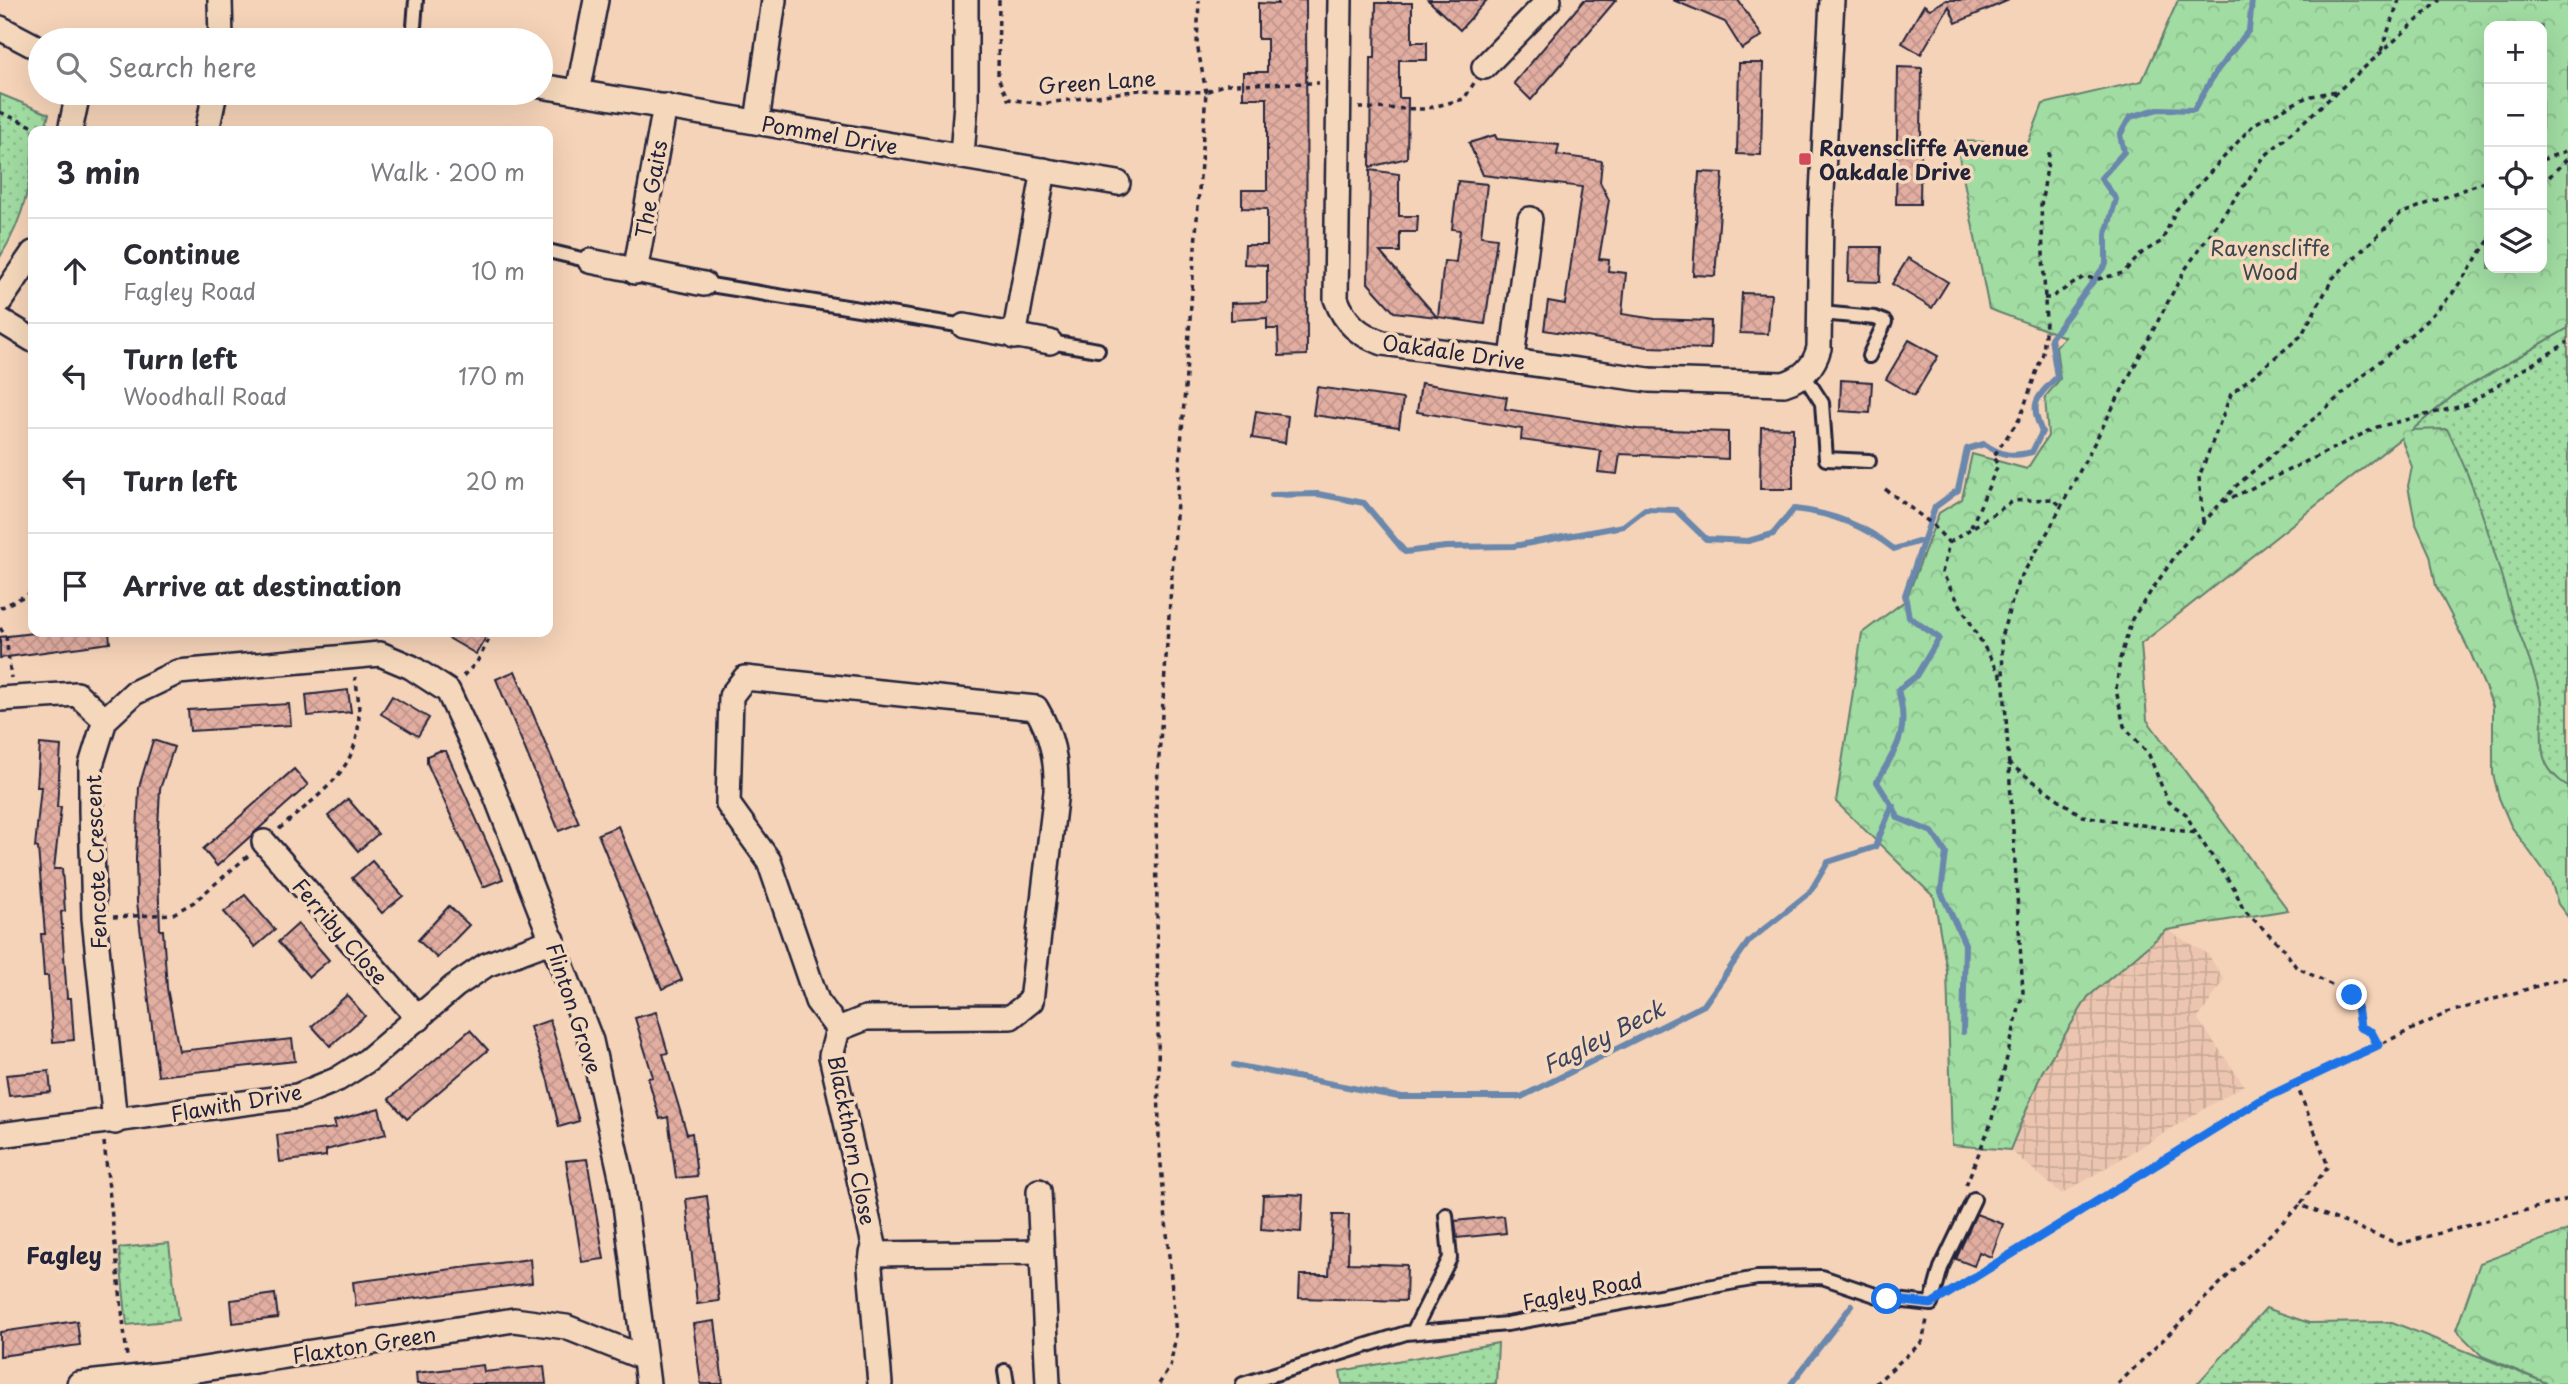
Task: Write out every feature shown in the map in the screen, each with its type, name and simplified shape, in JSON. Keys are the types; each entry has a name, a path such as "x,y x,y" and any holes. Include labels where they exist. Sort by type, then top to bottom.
{"street":[{"path":"220,0 221,28"},
{"path":"578,92 596,0"},
{"path":"757,122 774,0"},
{"path":"962,156 966,102 966,0"},
{"name":"Oakdale Drive","path":"1340,0 1331,83 1336,299 1341,312 1359,332 1383,343 1649,380 1784,384 1804,375"},
{"path":"1484,67 1549,0"},
{"path":"1804,375 1816,358 1821,313 1821,212 1832,0"},
{"path":"0,29 28,43"},
{"name":"Pommel Drive","path":"553,88 1118,183"},
{"path":"71,126 75,105"},
{"name":"The Gaits","path":"635,272 665,106"},
{"path":"1014,337 1044,170"},
{"path":"1512,359 1530,219"},
{"path":"0,301 28,260"},
{"path":"590,261 704,284"},
{"path":"0,320 28,337"},
{"path":"964,326 1049,342"},
{"path":"7,698 77,694 105,720 134,693 178,672 380,654 411,667 448,691"},
{"name":"Blackthorn Close","path":"745,678 1036,708 1046,725 1057,761 1056,791 1031,1001 1011,1017 866,1018 838,1029 817,1000 769,861 729,804 731,696 745,678"},
{"name":"Flinton Grove","path":"448,691 492,786 591,1041 621,1181 648,1384"},
{"name":"Fencote Crescent","path":"105,720 92,765 91,811 94,918 109,1122"},
{"name":"Ferriby Close","path":"264,842 419,1019"},
{"name":"Flawith Drive","path":"0,1135 296,1096 338,1079 368,1059 419,1019 455,986 486,965 553,940"},
{"name":"Blackthorn Close","path":"838,1029 831,1056 874,1245 870,1267 880,1384"},
{"path":"1039,1191 1048,1384"},
{"path":"872,1254 1041,1252"},
{"name":"Flaxton Green","path":"79,1384 514,1320 566,1327 644,1358"}],"lane":[{"path":"414,28 416,0"},
{"path":"198,126 211,112"},
{"path":"553,252 590,261"},
{"path":"704,284 964,326"},
{"path":"1821,313 1875,318 1885,322 1869,356"},
{"path":"1049,342 1098,350"},
{"path":"1804,375 1822,403 1826,459 1868,461"},
{"path":"1931,1304 1941,1268 1974,1199"},
{"path":"1413,1332 1450,1258 1447,1215"},
{"name":"Fagley Road","path":"1243,1384 1413,1332 1507,1324 1757,1278 1822,1277 1887,1299 1931,1304"}],"path":[{"name":"Green Lane","path":"999,0 998,78 1008,99 1041,104 1139,90 1206,92"},
{"path":"1159,1384 1170,1367 1176,1335 1159,1142 1156,799 1206,92 1197,44 1199,0"},
{"path":"2381,52 2399,0"},
{"path":"1966,1186 1991,1123 2022,992 2001,637 2018,582 2062,506 2184,271 2264,157 2440,0"},
{"path":"1206,92 1225,84 1331,83 1352,108 1425,108 1464,99 1484,67"},
{"path":"2044,298 2050,298 2084,276 2098,279 2123,273 2142,253 2162,241 2176,210 2254,124 2307,97 2338,90"},
{"path":"0,112 32,126"},
{"path":"1972,527 1998,466 1993,457 2020,418 2043,353 2044,298 2040,206 2050,148"},
{"path":"2547,158 2568,150"},
{"path":"2547,179 2568,158"},
{"path":"2203,522 2199,477 2231,394 2301,336 2333,278 2400,214 2484,182"},
{"path":"2378,1045 2371,1032 2360,1027 2352,995 2296,967 2283,948 2243,909 2235,888 2196,833 2186,814 2168,802 2149,755 2124,726 2116,690 2120,659 2132,619 2149,590 2203,522 2267,457 2423,324 2452,294 2484,247"},
{"path":"2221,503 2377,428 2466,405 2568,342"},
{"path":"1885,489 1932,524 1949,543"},
{"path":"2003,680 1942,573 1949,543 2013,501 2053,499 2062,506"},
{"path":"0,608 28,594"},
{"path":"0,628 6,636 7,698"},
{"path":"448,691 477,662 490,637"},
{"path":"2007,762 2082,816 2196,833"},
{"path":"1875,1384 1922,1342 1931,1304 2259,1101 2448,1013 2568,978"},
{"path":"2118,1384 2300,1205 2328,1166 2296,1083"},
{"path":"109,1122 129,1378"},
{"path":"2300,1205 2399,1244 2568,1199"}],"shaded area":[{"path":"2167,930 2208,954 2224,980 2198,1019 2244,1085 2062,1194 2010,1150 2042,1072 2088,997"}],"green space":[{"name":"Ravenscliffe Wood","path":"2178,0 2568,0 2568,328 2455,394 2412,430 2447,429 2476,495 2511,610 2534,674 2542,709 2544,757 2556,777 2568,786 2568,917 2558,904 2551,881 2511,826 2499,798 2493,774 2493,706 2471,654 2436,586 2430,555 2415,522 2408,486 2412,467 2401,438 2141,644 2147,720 2288,910 2167,930 2088,997 2042,1072 2010,1150 1952,1145 1947,971 1934,897 1836,802 1862,633 1906,600 1939,513 1962,499 1972,454 2027,469 2048,436 2045,397 2060,379 2056,346 2065,337 1989,309 1956,141 2028,143 2043,104 2142,81"},
{"path":"0,94 49,114 45,126 28,126 26,197 16,227 0,257"},
{"path":"2568,328 2568,846 2532,841 2411,430 2455,394"},
{"path":"2568,1230 2568,1384 2549,1384 2482,1356 2456,1330 2480,1263"},
{"path":"169,1243 178,1320 127,1325 119,1248"},
{"path":"2266,1308 2309,1323 2392,1322 2549,1384 2197,1384"},
{"path":"1498,1343 1496,1384 1342,1384 1340,1371"}],"building":[{"path":"1278,0 1306,0 1307,355 1279,356 1278,329 1267,329 1267,318 1231,320 1231,303 1267,302 1267,265 1244,264 1245,245 1267,245 1267,209 1242,208 1242,190 1267,190 1267,98 1243,98 1243,72 1267,72 1267,39 1258,39 1258,3 1278,4"},
{"path":"1428,0 1487,0 1460,30"},
{"path":"1584,0 1616,0 1531,100 1514,83"},
{"path":"1673,0 1738,0 1762,36 1742,49 1725,22"},
{"path":"1946,0 2009,0 1956,23 1949,6 1921,54 1902,43 1924,5 1930,9"},
{"path":"1376,3 1412,3 1412,42 1427,42 1427,60 1399,60 1399,98 1408,98 1407,158 1370,167 1371,58 1375,58"},
{"path":"1739,63 1763,63 1761,155 1737,154"},
{"path":"1898,67 1922,68 1920,204 1896,204"},
{"path":"1495,135 1497,139 1559,145 1557,155 1602,161 1600,182 1609,200 1599,259 1609,260 1608,271 1626,273 1622,314 1655,319 1711,321 1710,349 1648,347 1544,330 1548,301 1565,304 1582,187 1483,175 1469,143"},
{"path":"1370,170 1399,174 1399,216 1418,216 1417,232 1400,232 1400,252 1380,252 1437,317 1394,312 1368,283"},
{"path":"1699,172 1723,173 1715,276 1693,275"},
{"path":"1458,181 1487,184 1481,236 1497,238 1485,324 1438,317 1444,261 1456,262 1460,230 1452,229"},
{"path":"1849,247 1881,247 1880,282 1848,281"},
{"path":"1908,258 1948,282 1932,308 1892,284"},
{"path":"1742,293 1771,294 1768,334 1740,333"},
{"path":"1909,340 1938,356 1914,396 1886,379"},
{"path":"1841,380 1872,382 1870,413 1840,411"},
{"path":"1421,383 1507,397 1505,409 1637,429 1728,432 1728,459 1620,454 1617,474 1598,472 1601,451 1521,440 1522,429 1417,412"},
{"path":"1317,387 1403,399 1399,427 1313,415"},
{"path":"1256,411 1288,416 1285,443 1252,438"},
{"path":"1761,427 1793,428 1793,489 1760,489"},
{"path":"28,634 28,637 109,637 110,643 0,658 0,637"},
{"path":"447,637 486,637 476,654"},
{"path":"515,671 579,823 559,831 496,679"},
{"path":"348,690 351,712 308,716 306,695"},
{"path":"392,696 429,718 418,736 381,714"},
{"path":"289,704 291,725 190,731 188,710"},
{"path":"153,740 174,747 160,789 157,847 160,930 163,930 167,988 179,1051 292,1039 295,1061 158,1076 137,902 136,859 139,787"},
{"path":"40,744 61,746 57,807 61,807 54,869 62,869 65,911 61,912 67,998 71,998 74,1040 53,1042 48,976 44,976 41,934 45,934 38,848 35,847 41,787 37,787"},
{"path":"446,751 503,879 483,887 427,763 427,756"},
{"path":"294,769 308,785 217,866 203,849"},
{"path":"348,799 378,834 358,851 328,816"},
{"path":"618,826 682,980 662,989 598,834"},
{"path":"372,861 403,896 382,913 352,878"},
{"path":"245,895 275,930 255,947 224,912"},
{"path":"449,906 469,925 437,958 418,940"},
{"path":"298,924 329,960 309,977 278,942"},
{"path":"347,995 365,1016 330,1046 312,1026"},
{"path":"656,1012 668,1053 663,1054 687,1134 692,1133 697,1176 676,1178 668,1117 660,1119 648,1078 653,1077 635,1018"},
{"path":"550,1020 579,1121 559,1127 548,1081 530,1027"},
{"path":"470,1030 488,1050 407,1119 389,1099"},
{"path":"49,1071 51,1092 9,1096 6,1075"},
{"path":"379,1108 386,1134 326,1150 326,1156 280,1162 277,1135 336,1128 334,1121"},
{"path":"587,1159 604,1259 582,1262 566,1161"},
{"path":"1263,1195 1303,1195 1301,1232 1261,1229"},
{"path":"707,1196 719,1301 697,1304 686,1199"},
{"path":"1976,1214 2003,1224 1991,1257 1979,1252 1974,1266 1956,1259"},
{"path":"1333,1215 1349,1215 1348,1263 1407,1265 1406,1301 1299,1298 1300,1275 1329,1275"},
{"path":"1504,1216 1506,1233 1457,1238 1455,1221"},
{"path":"530,1259 532,1283 356,1306 353,1282"},
{"path":"275,1294 278,1318 233,1323 231,1300"},
{"path":"77,1321 80,1345 0,1356 0,1332"},
{"path":"715,1321 723,1384 701,1384 693,1324"},
{"path":"483,1365 484,1372 544,1366 546,1384 417,1384 416,1373"}],"waterway":[{"name":"Fagley Beck","path":"1234,1065 1399,1097 1521,1097 1704,1005 1749,941 1810,892 1828,862 1875,847 1892,806 1877,782 1896,748 1902,728 1903,717 1898,690 1916,676 1939,638 1909,617 1905,595 1935,507 1958,490 1967,449 1984,444 2007,454 2032,452 2042,432 2035,407 2044,390 2057,377 2051,338 2106,264 2106,234 2116,199 2101,178 2124,152 2120,135 2130,117 2158,109 2194,110 2215,73 2249,30 2252,0"},
{"name":"Fagley Beck","path":"1272,495 1318,494 1364,503 1405,552 1446,547 1514,546 1623,526 1645,509 1676,510 1706,539 1748,541 1773,534 1794,509 1847,522 1871,533 1894,549 1924,540"},
{"name":"Fagley Beck","path":"1893,806 1898,818 1932,832 1946,853 1941,892 1965,944 1963,1032"},
{"name":"Fagley Beck","path":"1791,1384 1852,1305"}],"place":[{"name":"Ravenscliffe Avenue Oakdale Drive","path":"1805,159"}],"district":[{"name":"Fagley","path":"64,1254"}],"route":[{"path":"1887,1299 1931,1304 2259,1101 2378,1045 2371,1032 2360,1027 2352,995"}]}
